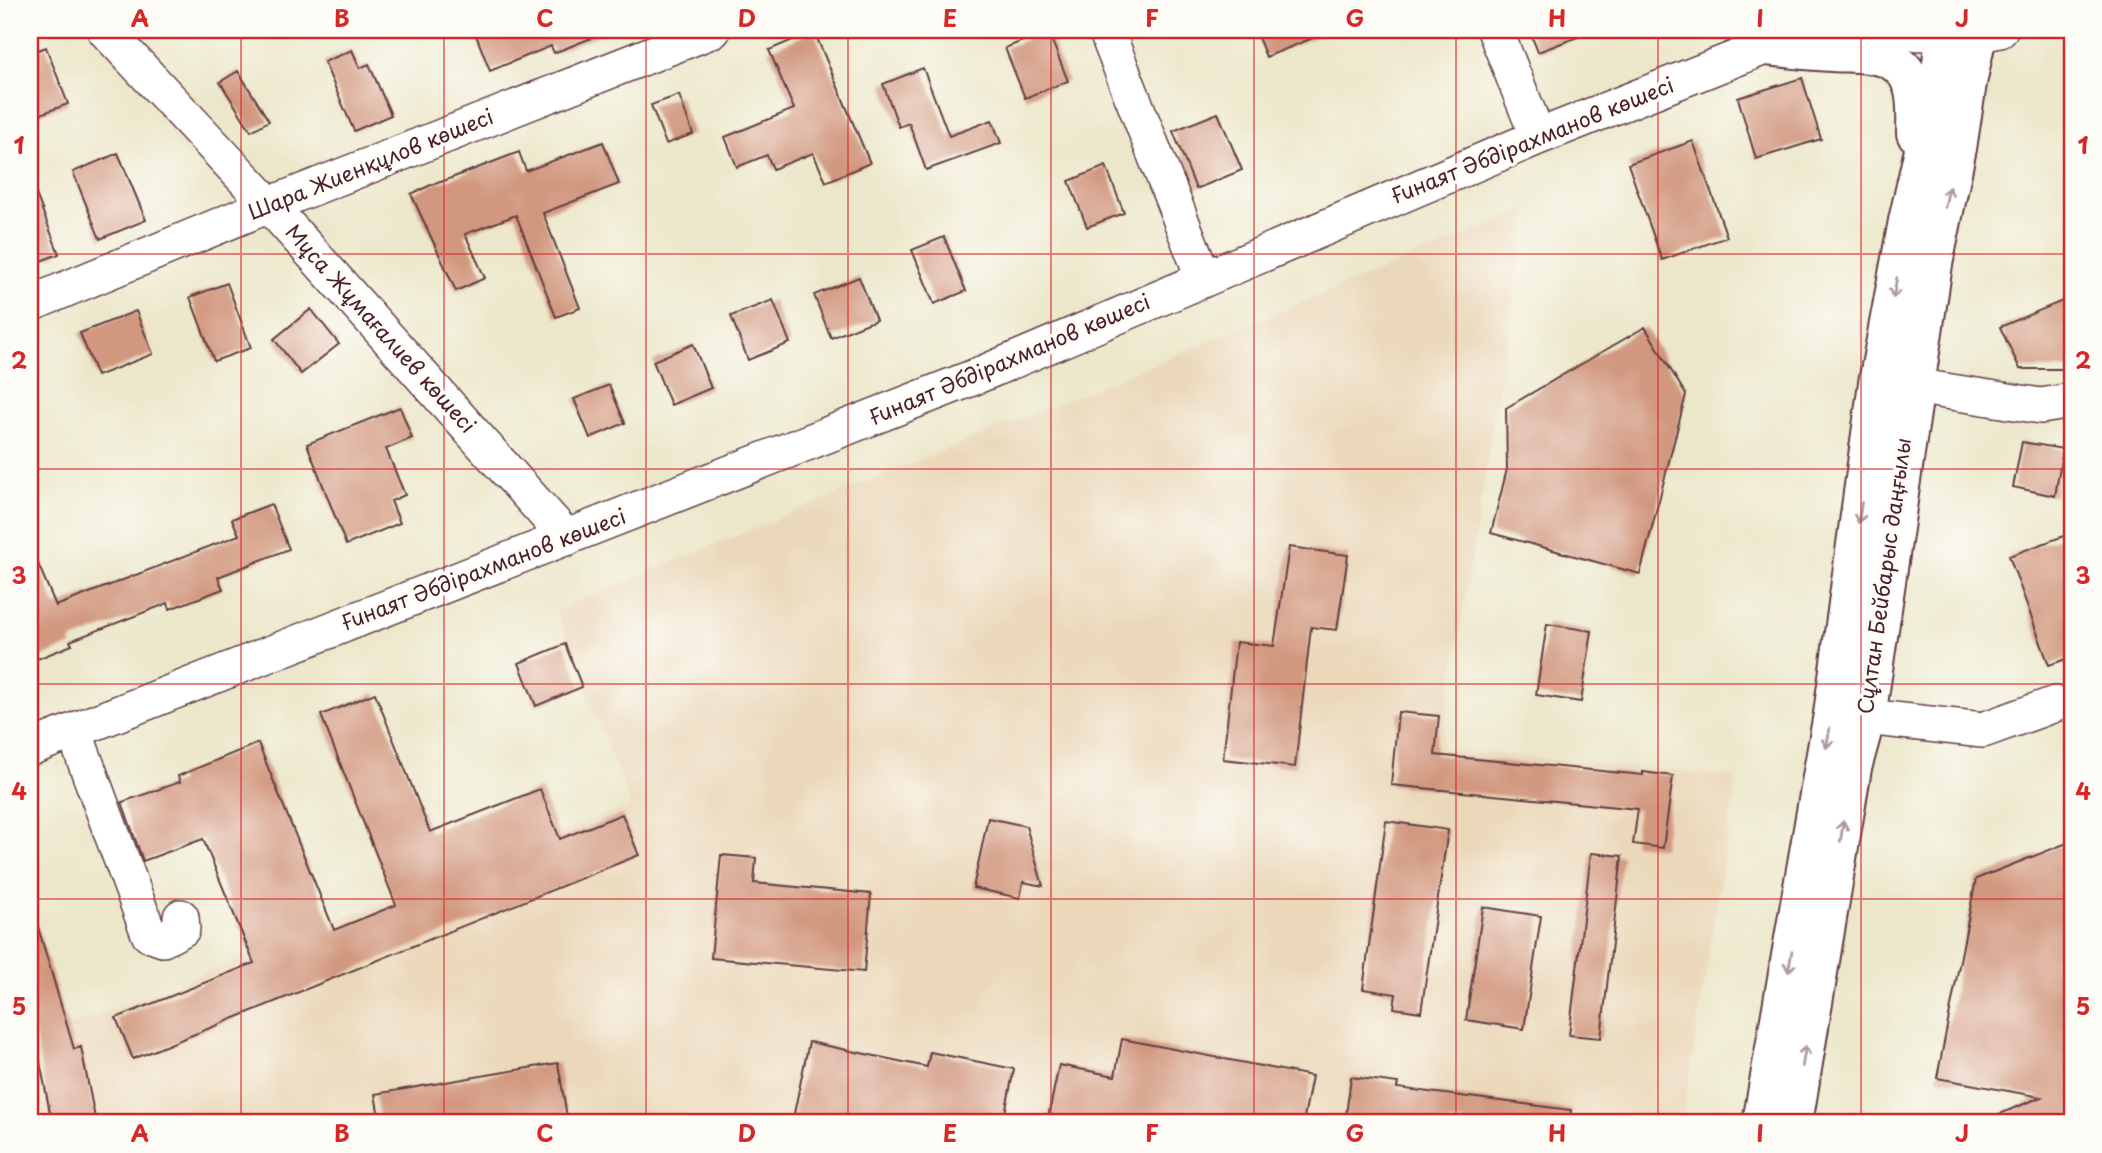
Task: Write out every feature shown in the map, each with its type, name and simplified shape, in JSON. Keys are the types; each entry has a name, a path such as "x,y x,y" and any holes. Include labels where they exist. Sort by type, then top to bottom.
{"main road":[{"name":"Сұлтан Бейбарыс даңғылы","path":"1762,1123 1833,714 1878,383 1914,192 1940,79 1969,31"},
{"name":"Сұлтан Бейбарыс даңғылы","path":"1793,1123 1852,768 1866,717 1913,386 1933,264 1957,148 1966,83 1969,31"},
{"path":"1782,38 1835,52 1863,52 1881,56 1903,70 1912,84 1916,104 1914,192"}],"street":[{"name":"Мұса Жұмағалиев көшесі","path":"105,30 268,205 567,538"},
{"path":"1106,30 1204,279"},
{"path":"1495,30 1538,137"},
{"name":"Ғинаят Әбдірахманов көшесі","path":"30,748 972,378 1538,137 1782,38 1847,30 1969,31"},
{"name":"Шара Жиенқұлов көшесі","path":"30,304 268,205 700,32"},
{"path":"1913,386 2041,406 2072,401"},
{"path":"1866,717 1983,730 2055,704"},
{"path":"74,731 149,934 163,939 182,929 181,916"}],"shaded area":[{"path":"1527,210 1441,749 1737,777 1682,1123 30,1123 30,1042 630,805 556,610"}],"building":[{"path":"474,30 609,31 554,53 551,46 490,71"},
{"path":"1255,30 1330,30 1330,31 1266,57"},
{"path":"1529,30 1591,30 1591,32 1538,52"},
{"path":"814,31 870,163 826,182 813,153 773,169 767,155 737,167 725,137 794,109 769,50"},
{"path":"1048,31 1068,81 1025,98 1005,48"},
{"path":"46,47 68,104 30,118 30,53"},
{"path":"352,50 360,68 369,64 391,115 354,131 324,62"},
{"path":"923,68 949,136 992,120 1001,143 926,170 909,123 899,127 883,84"},
{"path":"238,71 269,121 251,131 220,82"},
{"path":"1802,78 1821,139 1756,159 1738,98"},
{"path":"679,95 693,134 666,144 651,105"},
{"path":"1218,113 1242,170 1196,189 1173,131"},
{"path":"1693,141 1727,237 1662,260 1628,164"},
{"path":"603,142 619,184 543,213 580,308 556,317 516,215 465,234 485,278 456,291 411,194 519,152 526,171"},
{"path":"118,153 146,220 100,239 73,172"},
{"path":"1106,166 1124,213 1087,227 1069,181"},
{"path":"30,181 59,254 30,265"},
{"path":"944,237 966,291 934,304 912,250"},
{"path":"859,277 876,320 831,338 814,295"},
{"path":"227,283 251,348 214,361 190,297"},
{"path":"2072,297 2072,369 2020,369 2000,327"},
{"path":"773,300 790,343 748,360 731,316"},
{"path":"311,309 339,344 301,374 274,339"},
{"path":"136,311 153,354 97,376 80,333"},
{"path":"1645,327 1686,395 1640,574 1491,533 1507,469 1506,408"},
{"path":"693,344 711,388 671,405 653,361"},
{"path":"609,385 625,423 590,438 574,399"},
{"path":"400,407 412,438 386,449 405,495 391,501 400,523 346,545 307,444"},
{"path":"2022,442 2063,449 2055,496 2013,487"},
{"path":"271,504 289,549 218,577 223,589 170,609 168,603 70,641 72,645 30,662 30,545 56,606 239,535 232,519"},
{"path":"2072,533 2072,657 2049,665 2009,556"},
{"path":"1289,547 1348,555 1337,630 1311,627 1295,767 1223,759 1236,642 1274,646"},
{"path":"1547,624 1592,631 1581,702 1536,695"},
{"path":"565,644 582,687 536,706 519,663"},
{"path":"375,693 430,832 540,789 560,839 622,814 639,855 133,1059 116,1018 254,963 203,839 143,861 122,802 180,782 178,776 258,743 334,930 396,905 321,715"},
{"path":"1398,712 1439,716 1435,755 1673,776 1663,848 1633,844 1638,809 1391,785"},
{"path":"988,818 1026,826 1043,886 1023,882 1020,898 973,888"},
{"path":"1386,821 1448,830 1421,1012 1394,1008 1396,994 1363,989"},
{"path":"2072,841 2072,1123 1978,1123 2041,1097 1937,1078 1976,879"},
{"path":"1591,853 1622,856 1601,1038 1569,1035"},
{"path":"721,855 756,858 754,883 871,894 864,972 711,958"},
{"path":"1483,907 1541,916 1524,1029 1466,1020"},
{"path":"35,917 74,1049 81,1047 96,1123 52,1123 33,1026 30,1027 30,918"},
{"path":"1122,1039 1312,1076 1303,1123 1047,1123 1059,1065 1115,1076"},
{"path":"809,1042 927,1067 930,1052 1014,1069 1003,1123 792,1123"},
{"path":"558,1063 568,1123 380,1123 375,1094"},
{"path":"1351,1077 1398,1083 1397,1088 1571,1110 1570,1123 1345,1123"}]}
